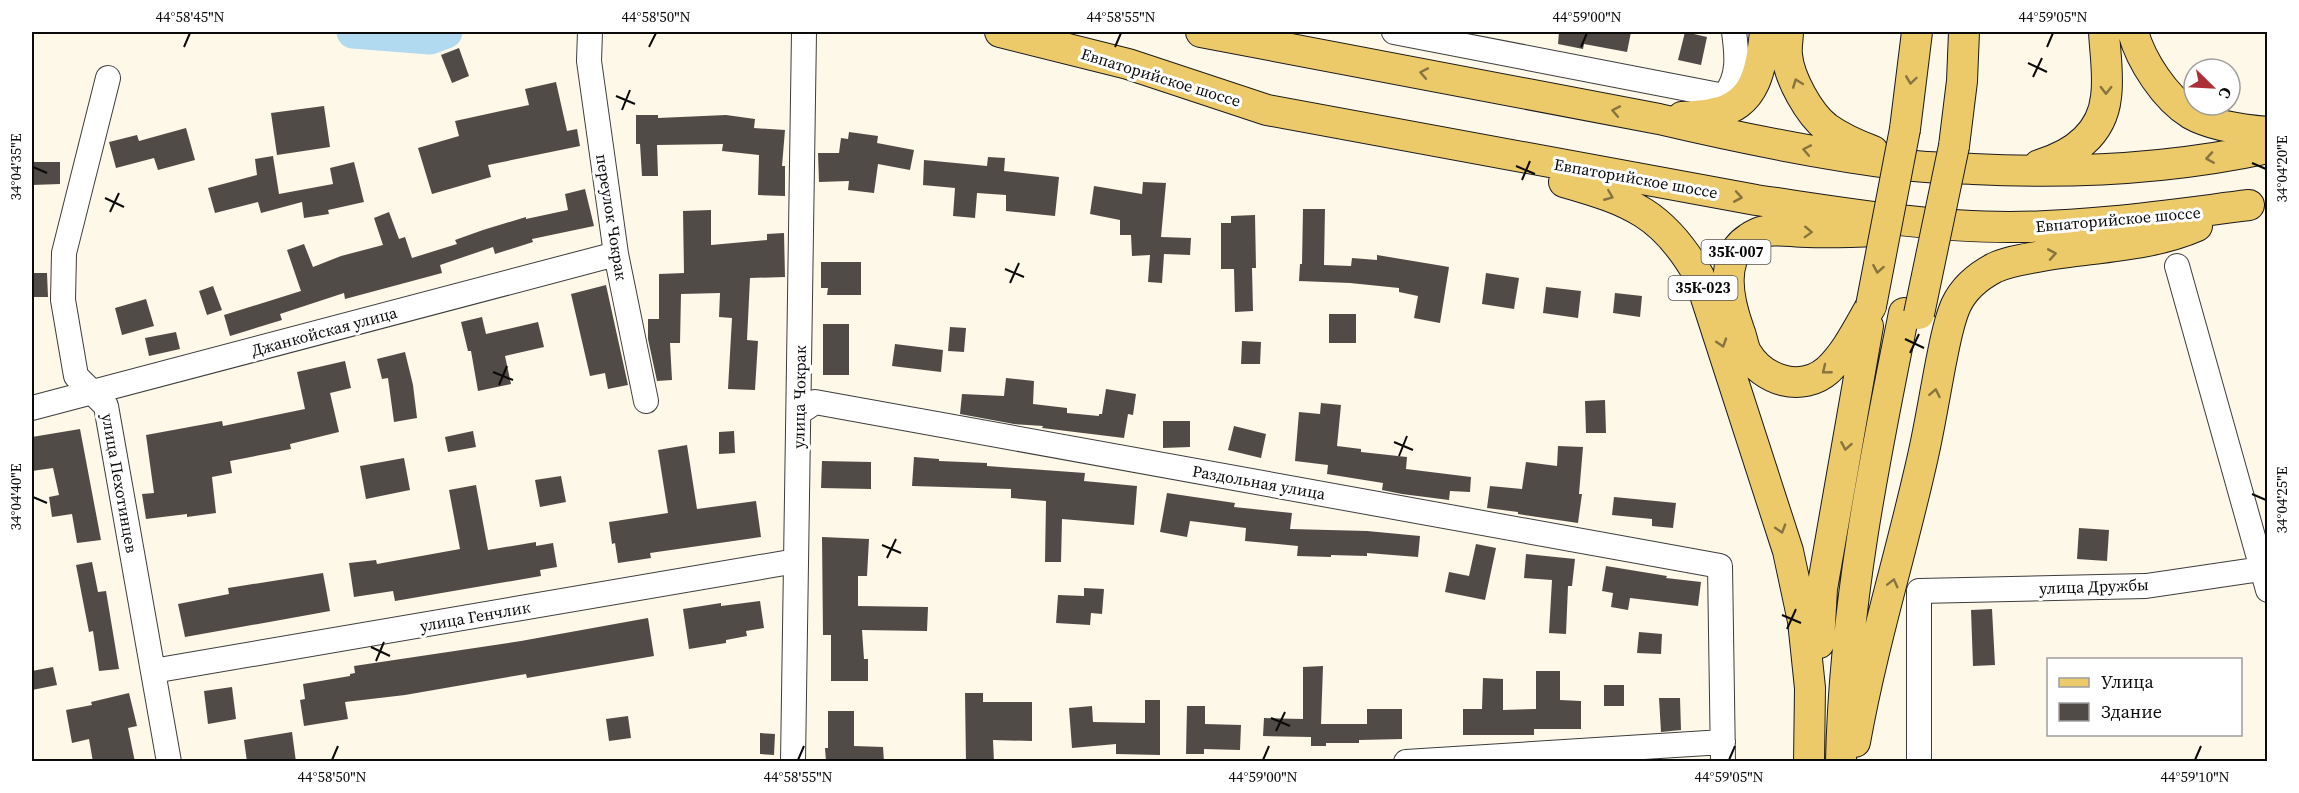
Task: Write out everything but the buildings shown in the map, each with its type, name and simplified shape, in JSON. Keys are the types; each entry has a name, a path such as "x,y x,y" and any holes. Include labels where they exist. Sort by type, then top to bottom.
{"main road":[{"name":"Евпаторийское шоссе","path":"1000,32 1128,64 1267,110 1756,200 1916,222 2006,227 2108,223 2258,202"},
{"path":"1201,32 1659,119 1742,138 1906,165 2005,171 2122,169 2171,164 2268,148"},
{"path":"1659,119 1715,114 1729,109 1742,99 1757,79 1761,68 1765,32"},
{"path":"1788,32 1787,56 1798,89 1825,126 1840,136 1906,165"},
{"path":"1814,762 1822,589 1905,129 1917,32"},
{"path":"1946,145 1948,32"},
{"path":"1850,755 1845,667 1871,481 1911,314 1946,145 1962,81 1964,32"},
{"path":"2005,171 2055,160 2077,149 2090,135 2101,117 2106,97 2104,32"},
{"path":"2133,32 2144,62 2167,92 2191,114 2233,128 2268,132"},
{"name":"35К-023","path":"1267,110 1558,180 1603,193 1641,210 1684,250 1699,276 1788,551 1803,621 1809,677 1809,762"},
{"path":"1850,755 1906,531 1948,329 1956,305 1965,289 1974,280 1996,267 2017,261 2140,242 2185,232 2258,202"},
{"name":"35К-007","path":"1872,306 1843,354 1826,371 1811,380 1797,383 1785,382 1769,375 1746,352 1734,316 1728,280 1730,266 1735,253 1748,238 1765,231 1833,233 2006,227"}],"street":[{"name":"переулок Чокрак","path":"590,32 589,61 616,254 646,401"},
{"name":"улица Чокрак","path":"793,762 804,32"},
{"path":"1394,32 1724,96 1730,89 1736,69 1734,32"},
{"name":"улица Пехотинцев","path":"108,78 64,253 63,300 76,376 106,406 169,762"},
{"name":"Джанкойская улица","path":"32,408 616,254"},
{"path":"2177,266 2265,577"},
{"name":"Раздольная улица","path":"800,412 815,402 1720,566 1723,752"},
{"name":"улица Генчлик","path":"153,671 796,561"},
{"name":"улица Дружбы","path":"1919,762 1919,591 2146,586 2265,577"},
{"path":"1406,762 1723,752"}],"waterway":[{"path":"353,32 430,38 446,32"}]}
